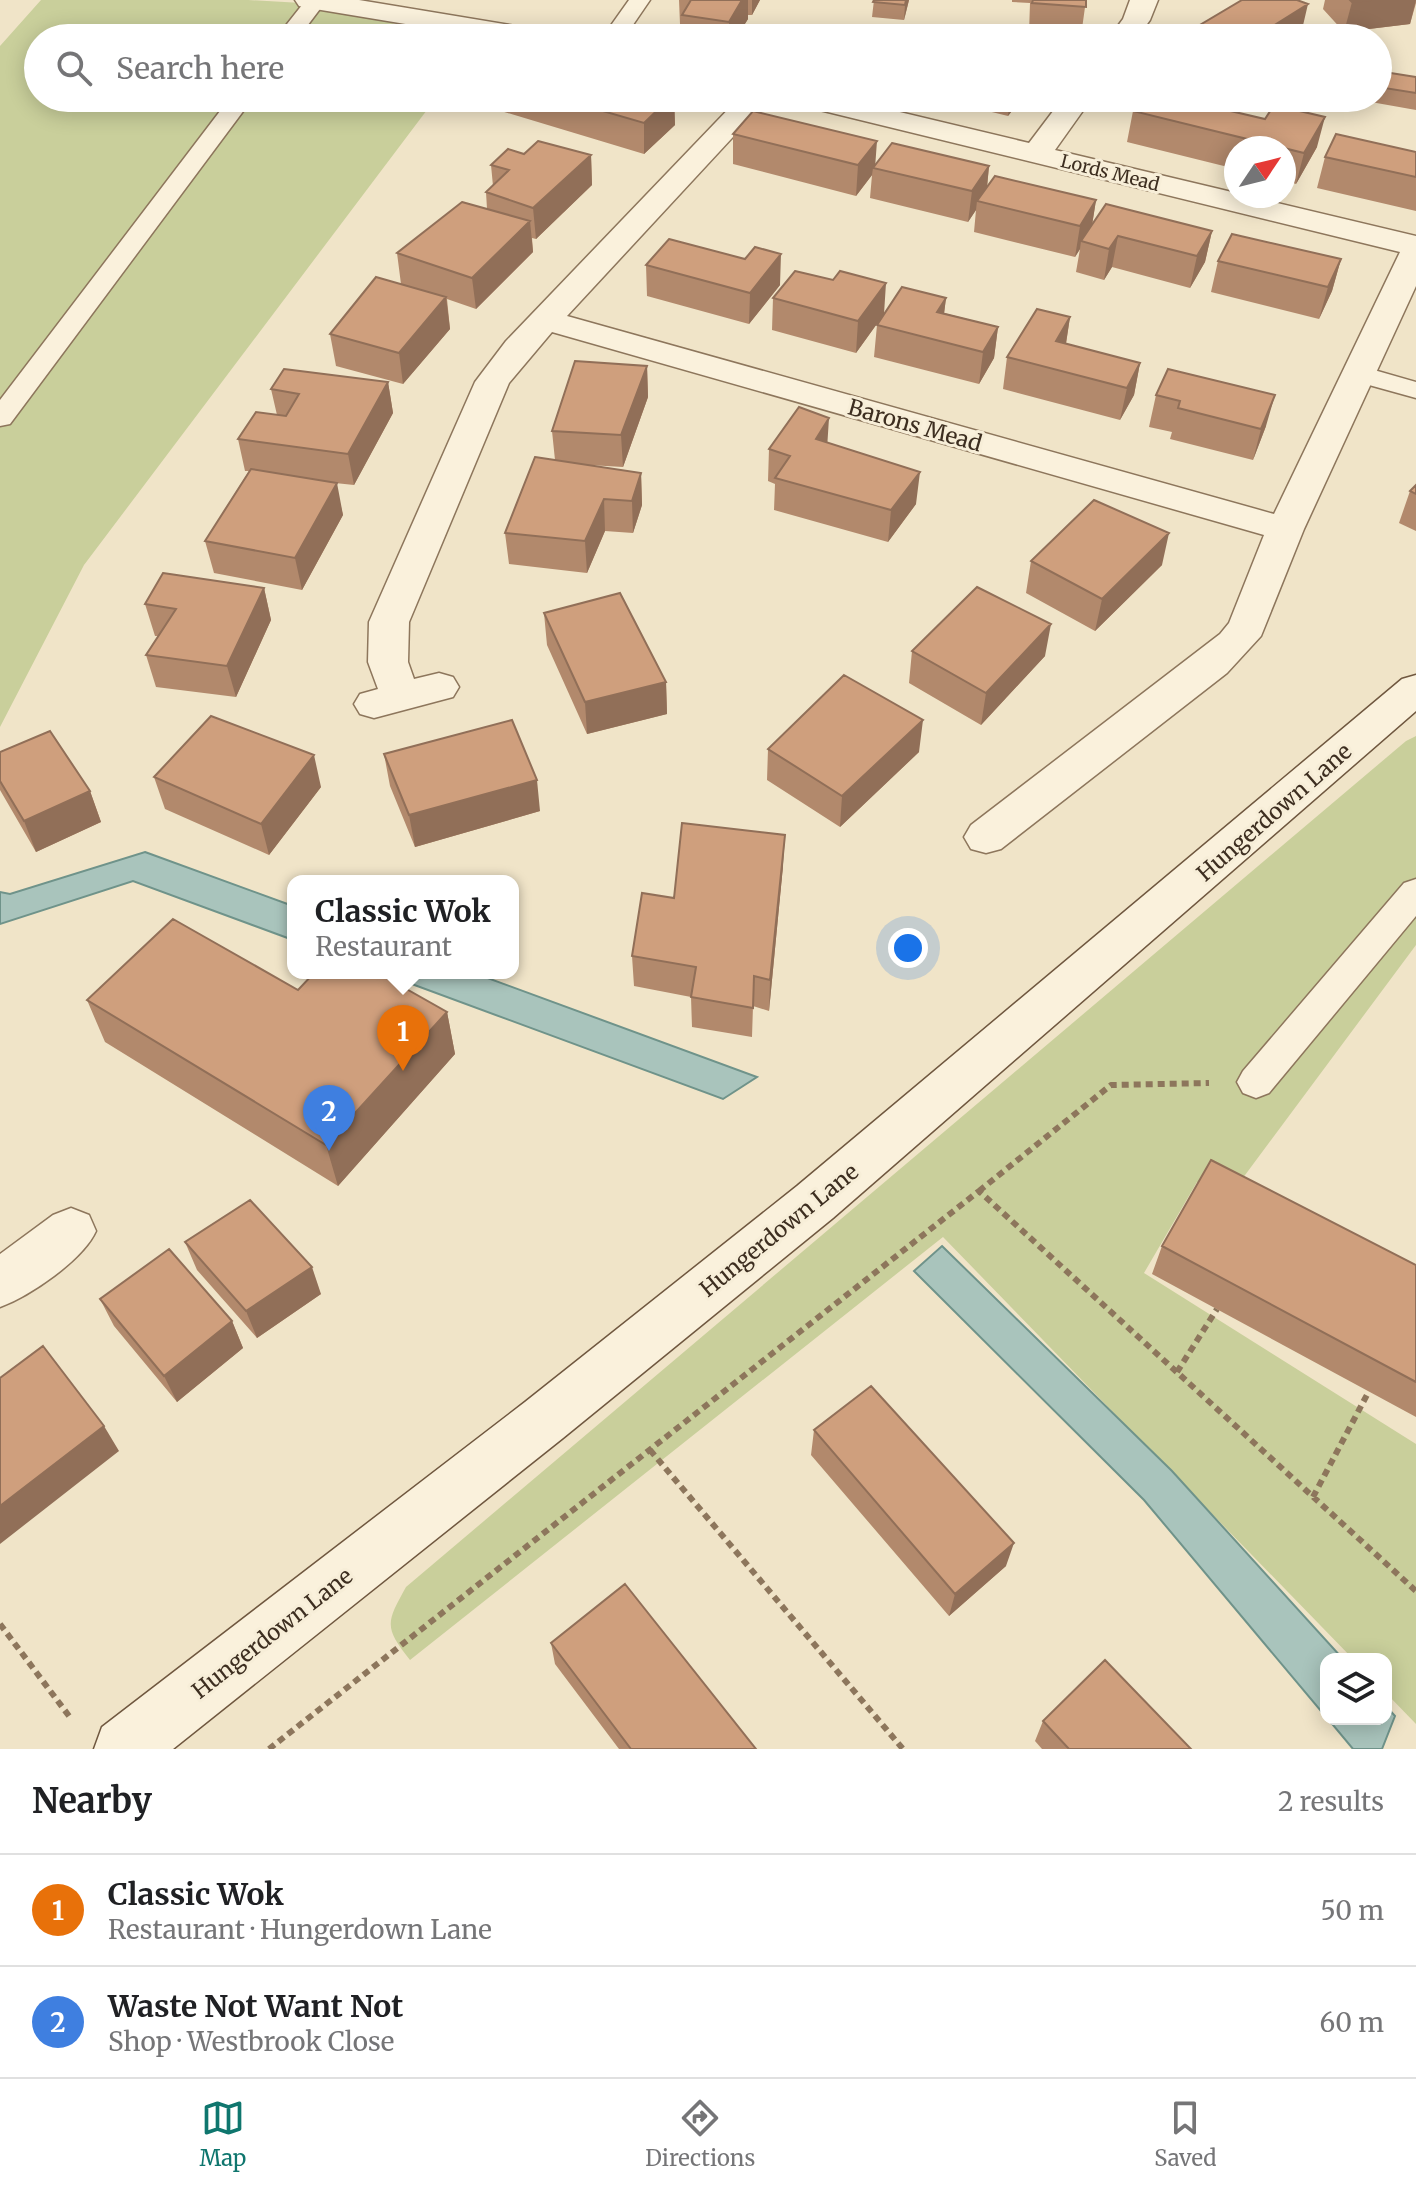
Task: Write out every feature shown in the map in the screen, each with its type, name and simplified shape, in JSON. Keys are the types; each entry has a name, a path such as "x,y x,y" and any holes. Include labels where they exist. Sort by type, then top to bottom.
{"street":[{"path":"309,0 457,24"},
{"path":"1133,24 1144,0"},
{"path":"404,696 388,662 387,641 402,586 492,382 518,348 742,112"},
{"name":"Lords Mead","path":"862,112 1416,249"},
{"path":"1036,155 1068,112"},
{"path":"986,837 1234,644 1252,614 1285,529 1416,249"},
{"name":"Barons Mead","path":"545,320 1285,529"},
{"name":"Hungerdown Lane","path":"124,1749 544,1420 815,1202 1416,689"},
{"path":"0,1284 71,1231"}],"lane":[{"path":"298,24 316,0"},
{"path":"623,24 640,0"},
{"path":"0,418 231,112"},
{"path":"1360,374 1416,390"},
{"path":"1256,1082 1416,892"}],"path":[{"path":"269,1749 1111,1085 1256,1082"},
{"path":"979,1191 1416,1591"},
{"path":"1177,1372 1217,1309"},
{"path":"1313,1497 1369,1391"},
{"path":"650,1450 903,1749"},
{"path":"0,1624 73,1722"}],"green space":[{"path":"41,0 248,0 319,4 396,24 24,24 24,112 425,112 84,565 0,727 0,46"},
{"path":"1416,736 1416,945 1228,1198 1197,1182 1144,1273 1416,1444 1416,1724 1392,1699 1392,1653 1347,1653 943,1237 410,1660 396,1640 391,1625 406,1587 1406,741"}],"water":[{"path":"145,852 287,904 287,938 133,881 0,924 0,892 10,894"},
{"path":"398,979 490,979 757,1077 723,1099"},
{"path":"942,1246 1172,1471 1338,1653 1320,1653 1320,1710 1144,1500 914,1271"},
{"path":"1333,1725 1391,1725 1382,1749 1353,1749"}],"building":[{"path":"691,0 742,0 729,22 682,15"},
{"path":"874,0 906,0 905,5"},
{"path":"1033,0 1086,0 1086,7 1032,3"},
{"path":"1242,0 1297,0 1308,4 1276,24 1202,24"},
{"path":"1392,73 1416,77 1416,93 1392,89"},
{"path":"606,112 655,112 644,123"},
{"path":"752,112 757,112 877,141 858,165 733,134"},
{"path":"1137,112 1235,112 1265,119 1270,112 1304,112 1325,117 1304,153 1296,151 1296,136 1235,136"},
{"path":"1336,134 1416,152 1416,177 1325,157"},
{"path":"538,141 591,155 533,208 486,192 509,170 491,165 508,149 524,154"},
{"path":"892,143 989,166 972,191 873,168"},
{"path":"995,176 1096,200 1080,226 977,201"},
{"path":"462,202 530,221 472,278 397,253"},
{"path":"1106,204 1212,231 1197,256 1118,236 1109,249 1081,241"},
{"path":"1232,234 1341,259 1328,287 1218,261"},
{"path":"669,239 745,259 755,247 781,254 750,293 646,265"},
{"path":"795,271 833,280 840,271 886,283 858,321 773,298"},
{"path":"376,277 446,297 399,353 330,334"},
{"path":"902,287 946,298 937,312 998,327 983,352 877,325"},
{"path":"1037,309 1070,317 1056,341 1140,363 1127,388 1007,357"},
{"path":"575,361 647,366 621,435 552,431"},
{"path":"284,369 388,382 348,454 238,439 256,412 286,416 299,394 271,389"},
{"path":"1168,369 1275,395 1261,429 1178,408 1180,401 1156,395"},
{"path":"799,407 829,418 816,439 920,472 891,510 775,478 790,456 769,449"},
{"path":"535,457 641,473 632,501 604,499 585,541 505,533"},
{"path":"251,469 337,483 295,558 205,541"},
{"path":"1094,500 1169,533 1102,599 1031,561"},
{"path":"163,573 264,588 227,666 146,655 176,609 145,604"},
{"path":"977,587 1051,624 986,693 912,651"},
{"path":"620,593 666,682 585,702 544,613"},
{"path":"844,675 923,720 842,796 768,749"},
{"path":"211,716 314,755 261,824 154,777"},
{"path":"512,720 537,780 409,815 384,754"},
{"path":"50,731 90,791 24,821 0,781 0,752"},
{"path":"682,823 785,835 770,980 754,976 753,1008 691,997 696,967 632,956 642,893 674,898"},
{"path":"173,919 298,990 308,979 389,979 447,1012 326,1145 87,1000"},
{"path":"1211,1160 1416,1265 1416,1382 1162,1246"},
{"path":"250,1200 312,1267 246,1311 185,1242"},
{"path":"169,1249 232,1321 164,1376 100,1299"},
{"path":"43,1346 104,1426 0,1506 0,1378"},
{"path":"871,1386 1014,1543 955,1594 814,1430"},
{"path":"625,1584 756,1749 631,1749 551,1643"},
{"path":"1105,1660 1191,1749 1069,1749 1043,1721"}],"place":[{"name":"Classic Wok","path":"403,1071"},
{"name":"Waste Not Want Not","path":"329,1151"}]}
